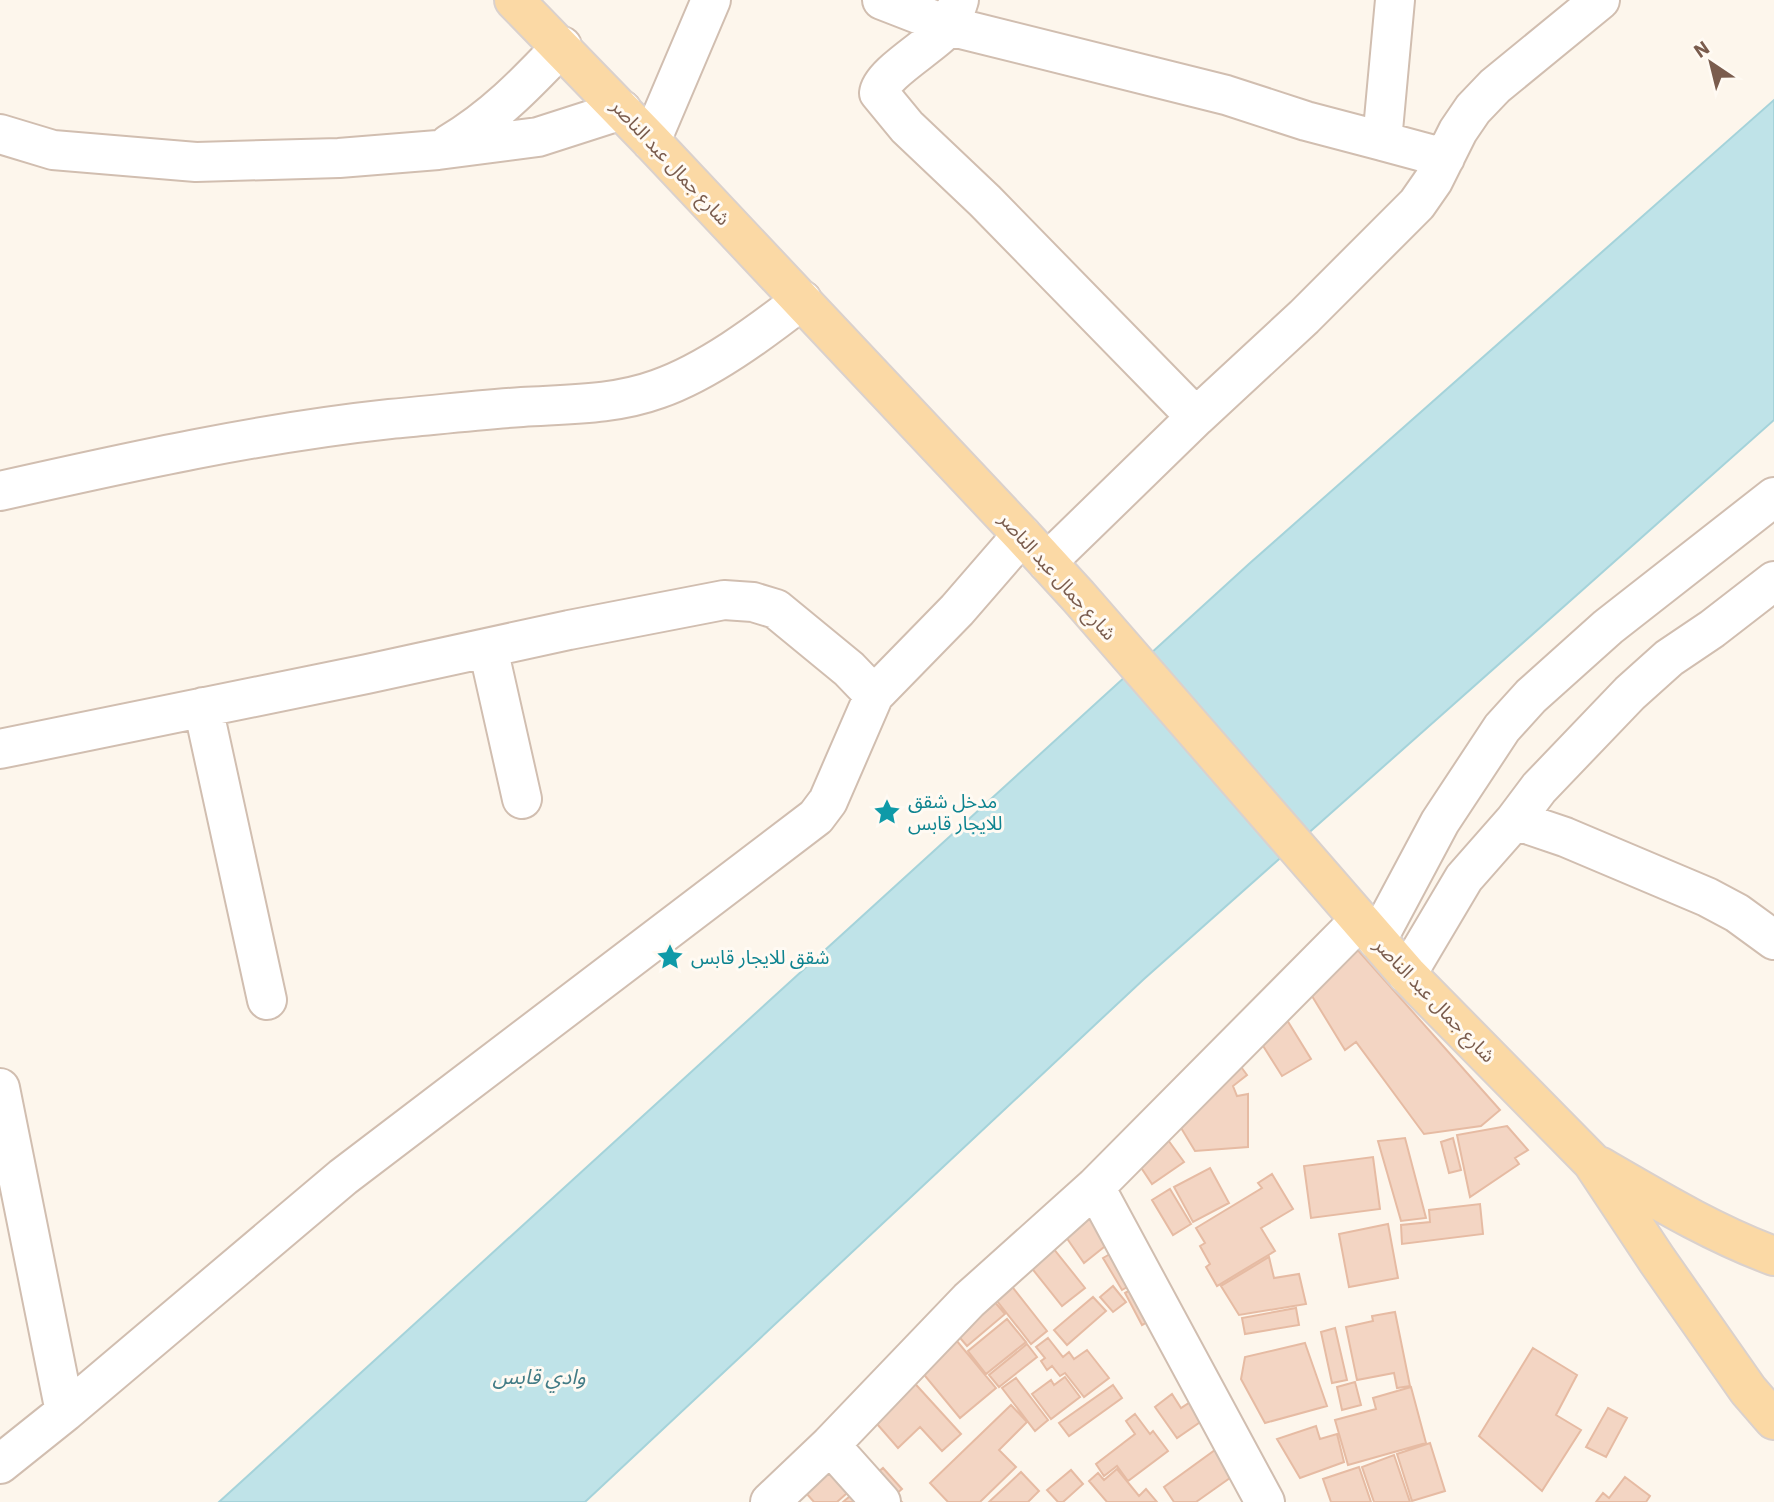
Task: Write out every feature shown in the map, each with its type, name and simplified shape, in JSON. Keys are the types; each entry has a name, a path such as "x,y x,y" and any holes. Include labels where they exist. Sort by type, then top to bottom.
{"main road":[{"name":"شارع جمال عبد الناصر","path":"514,0 562,46 1035,548 1407,974 1592,1162"},
{"path":"1592,1162 1670,1208 1741,1244 1774,1256"},
{"path":"1592,1162 1748,1390 1774,1420"}],"street":[{"path":"651,141 711,0"},
{"path":"882,0 954,13 1306,121 1445,158"},
{"path":"1382,141 1395,0"},
{"path":"0,1464 342,1177 816,817 828,801 874,695 957,610 1195,417 1304,317 1417,204 1433,181 1458,131 1480,102 1572,13 1600,0"},
{"path":"954,13 879,87 879,93 907,127 1014,230 1195,417"},
{"path":"438,150 480,126 562,46"},
{"path":"0,134 53,150 196,162 339,158 438,150 538,136 622,110"},
{"path":"0,491 229,443 295,432 390,419 620,400 660,389 697,370 758,334 802,300"},
{"path":"770,1502 830,1445 969,1300 1096,1187 1369,930 1502,728 1531,696 1608,627 1774,497"},
{"path":"1407,974 1464,878 1539,788 1630,693 1669,658 1774,581"},
{"path":"0,749 724,600 753,602 776,609 849,669 874,695"},
{"path":"488,648 522,799"},
{"path":"203,707 267,1000"},
{"path":"1515,820 1574,840 1707,897 1774,940"},
{"path":"0,1088 65,1412"},
{"path":"1096,1187 1265,1502"},
{"path":"830,1445 881,1502"}],"water":[{"name":"وادي قابس","path":"1774,100 1774,420 1144,979 585,1502 219,1502 1250,563"}],"building":[{"path":"1355,947 1500,1110 1481,1126 1424,1134 1356,1042 1345,1050 1304,983"},
{"path":"1279,1007 1311,1059 1282,1076 1250,1025"},
{"path":"1236,1060 1247,1075 1233,1086 1237,1096 1248,1094 1248,1147 1195,1151 1169,1108"},
{"path":"1507,1126 1528,1150 1515,1158 1519,1164 1470,1197 1457,1135"},
{"path":"1163,1133 1184,1162 1152,1184 1132,1154"},
{"path":"1405,1138 1426,1218 1401,1221 1378,1141"},
{"path":"1453,1138 1461,1170 1449,1173 1441,1142"},
{"path":"1373,1157 1380,1209 1311,1218 1304,1166"},
{"path":"1210,1168 1229,1203 1193,1222 1174,1187"},
{"path":"1272,1174 1293,1209 1261,1228 1275,1251 1217,1286 1206,1267 1210,1264 1200,1246 1205,1243 1196,1228 1262,1188 1258,1183"},
{"path":"1170,1189 1191,1224 1173,1235 1152,1200"},
{"path":"1096,1192 1119,1235 1084,1263 1057,1224"},
{"path":"1480,1204 1483,1234 1402,1244 1401,1225 1430,1222 1429,1210"},
{"path":"1388,1224 1398,1278 1349,1287 1339,1234"},
{"path":"1037,1228 1085,1288 1062,1306 1014,1246"},
{"path":"1124,1246 1143,1278 1122,1290 1103,1258"},
{"path":"1269,1257 1274,1278 1299,1274 1306,1304 1239,1315 1221,1286"},
{"path":"1006,1279 1047,1331 1031,1344 990,1292"},
{"path":"1145,1282 1161,1314 1142,1325 1125,1293"},
{"path":"1113,1286 1126,1302 1113,1312 1100,1297"},
{"path":"982,1287 1005,1314 967,1346 944,1319"},
{"path":"1093,1297 1106,1311 1067,1345 1054,1330"},
{"path":"1296,1308 1299,1325 1245,1334 1242,1318"},
{"path":"1395,1312 1410,1386 1397,1388 1394,1373 1357,1380 1346,1327 1373,1321 1372,1316"},
{"path":"937,1317 996,1388 960,1418 901,1347"},
{"path":"1007,1319 1026,1342 986,1374 968,1351"},
{"path":"1335,1328 1347,1380 1332,1383 1321,1332"},
{"path":"1048,1338 1063,1357 1069,1352 1074,1359 1087,1350 1109,1378 1084,1397 1065,1373 1060,1376 1052,1366 1047,1370 1041,1361 1045,1358 1036,1347"},
{"path":"1305,1343 1327,1406 1265,1423 1241,1379 1245,1357"},
{"path":"1027,1344 1037,1357 999,1387 989,1375"},
{"path":"1533,1348 1577,1375 1556,1415 1581,1430 1542,1491 1479,1436"},
{"path":"898,1365 961,1434 942,1451 920,1427 898,1448 857,1401"},
{"path":"1065,1377 1080,1397 1051,1419 1032,1394 1051,1380 1054,1385"},
{"path":"1016,1378 1048,1420 1035,1431 1002,1388"},
{"path":"1355,1382 1361,1405 1342,1410 1337,1387"},
{"path":"1113,1385 1122,1398 1069,1436 1059,1423"},
{"path":"1411,1387 1426,1443 1348,1465 1335,1420 1376,1409 1373,1398"},
{"path":"1210,1389 1222,1407 1177,1438 1155,1407 1172,1394 1181,1408"},
{"path":"1011,1405 1027,1422 999,1450 1016,1467 980,1502 948,1502 930,1483"},
{"path":"1608,1408 1627,1418 1606,1457 1586,1447"},
{"path":"1135,1414 1150,1434 1153,1431 1168,1451 1128,1481 1117,1466 1104,1476 1096,1464 1135,1434 1126,1421"},
{"path":"844,1421 862,1440 844,1455 864,1478 837,1502 814,1502 798,1484"},
{"path":"1316,1426 1320,1439 1337,1434 1344,1462 1300,1478 1277,1439"},
{"path":"1226,1442 1244,1468 1196,1502 1174,1502 1164,1487"},
{"path":"1430,1443 1445,1491 1412,1501 1397,1454"},
{"path":"1394,1455 1410,1502 1374,1502 1362,1467"},
{"path":"1359,1467 1371,1502 1331,1502 1323,1479"},
{"path":"883,1468 902,1489 895,1495 902,1502 843,1502"},
{"path":"1117,1469 1139,1496 1146,1489 1157,1502 1107,1502 1089,1481 1098,1473 1104,1480"},
{"path":"1071,1470 1083,1484 1063,1502 1058,1502 1047,1490"},
{"path":"1021,1472 1039,1491 1028,1502 989,1502"},
{"path":"1625,1477 1650,1496 1646,1502 1596,1502 1603,1493 1609,1498"}],"place":[{"name":"مدخل شقق للايجار قابس","path":"887,812"},
{"name":"شقق للايجار قابس","path":"670,957"}]}
